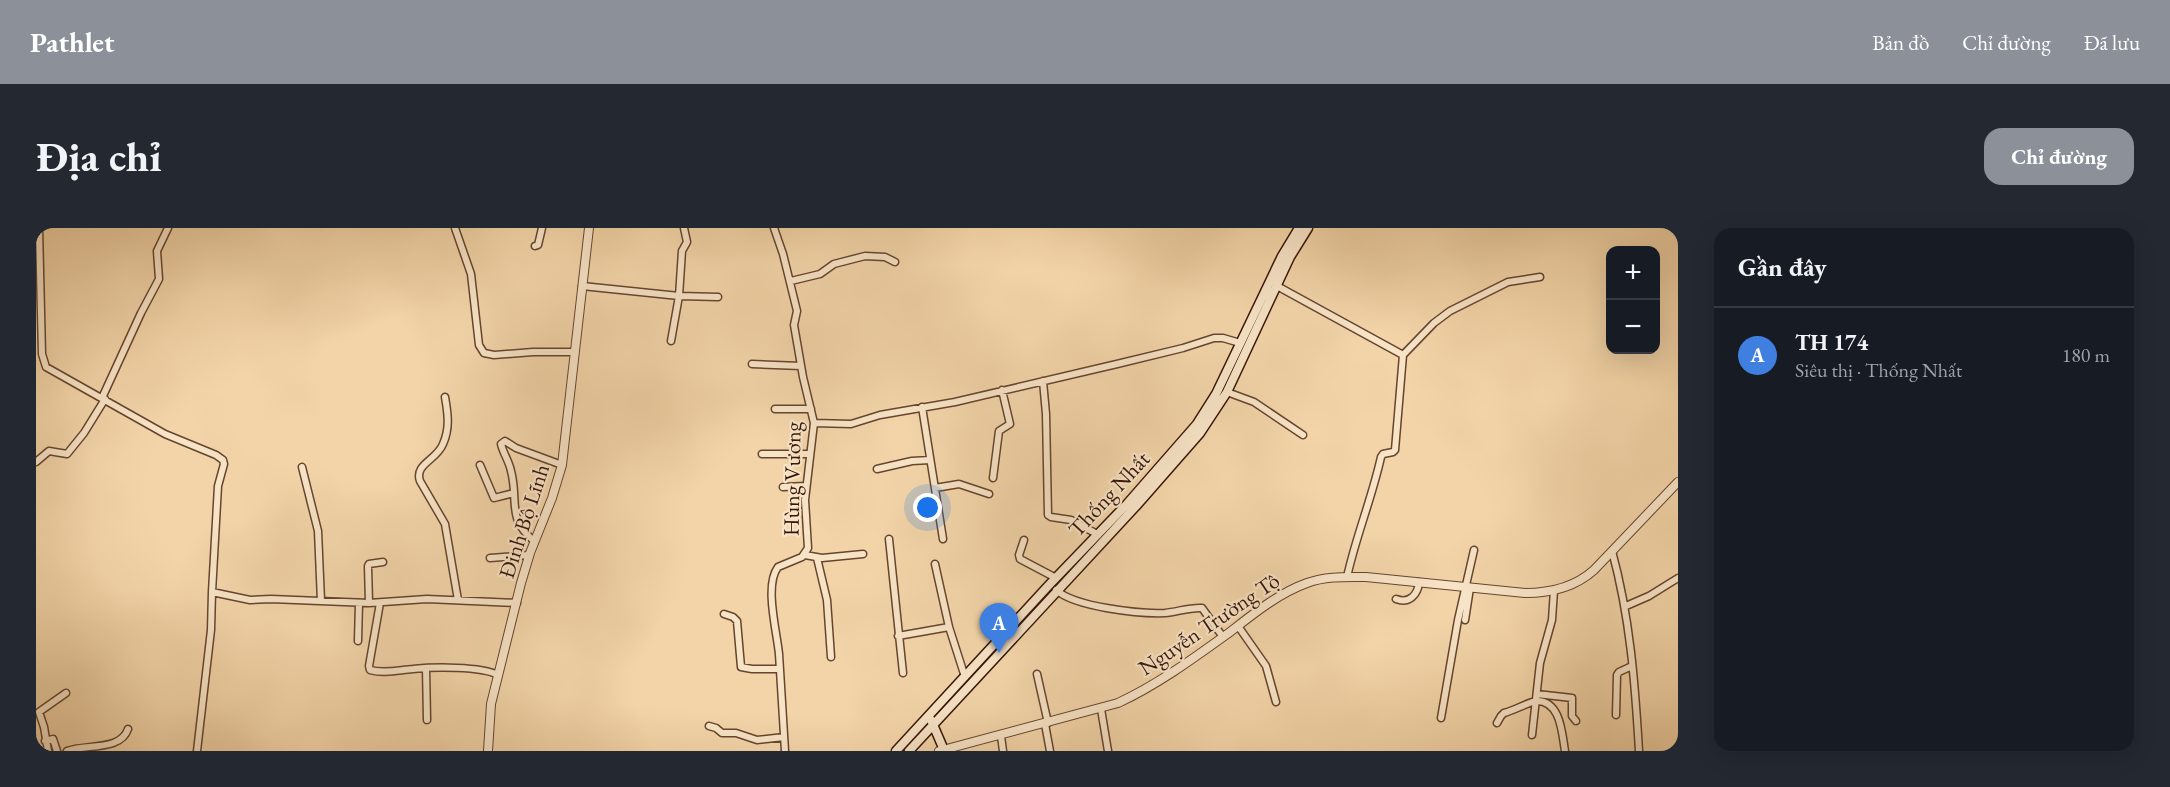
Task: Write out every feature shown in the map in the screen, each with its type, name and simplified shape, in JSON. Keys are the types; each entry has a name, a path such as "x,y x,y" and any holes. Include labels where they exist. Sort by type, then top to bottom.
{"main road":[{"name":"Thống Nhất","path":"909,751 965,677 1040,602 1056,590 1191,443 1212,417 1227,392 1282,256 1299,228"},
{"name":"Thống Nhất","path":"897,751 931,720 1040,602 1056,578 1161,466 1197,424 1216,394 1240,343 1268,295 1277,286 1290,257 1308,228"},
{"path":"931,720 942,750"}],"street":[{"path":"39,228 44,363 49,370 165,434 223,460 217,490 211,630 197,751"},
{"path":"36,462 49,451 67,454 84,433 103,399 143,308 159,279 158,251 168,228"},
{"path":"455,228 469,267 479,345 484,353 494,355 574,351"},
{"path":"535,246 538,245 543,228"},
{"name":"Đinh Bộ Lĩnh","path":"488,751 489,716 529,555 552,498 562,465 589,228"},
{"path":"671,341 679,296 682,251 687,242 684,228"},
{"name":"Hùng Vương","path":"774,228 791,281 797,311 794,325 814,423 806,486 808,545 805,555 780,565 774,573 773,615 784,751"},
{"path":"791,281 820,274 834,264 865,256 878,256 895,261"},
{"path":"1347,577 1381,457 1395,450 1403,355 1434,323 1460,306 1508,282 1540,277"},
{"path":"582,286 679,296 718,297"},
{"path":"1277,286 1403,355"},
{"path":"814,423 847,425 880,415 955,402 1183,348 1214,338 1240,343"},
{"path":"752,364 801,366"},
{"path":"1043,381 1048,515 1071,520 1097,534"},
{"path":"993,478 999,431 1010,424 1002,390"},
{"path":"1227,392 1254,402 1303,435"},
{"path":"445,397 448,424 443,446 438,454 420,468 418,475 445,524 458,600"},
{"path":"922,407 943,539"},
{"path":"775,409 812,410"},
{"path":"534,541 518,523 512,471 500,446 503,442 562,465"},
{"path":"762,454 810,454"},
{"path":"877,469 930,459"},
{"path":"480,465 494,498 514,493"},
{"path":"302,467 318,531 321,601"},
{"path":"935,488 959,484 989,494"},
{"path":"783,487 806,486"},
{"name":"Nguyễn Trường Tộ","path":"942,750 1118,703 1140,692 1296,588 1325,579 1347,577 1419,582 1525,593 1554,590 1578,582 1589,574 1677,487"},
{"path":"889,539 903,673"},
{"path":"1024,540 1019,555 1020,559 1056,578"},
{"path":"1465,620 1474,550"},
{"path":"1612,551 1626,606 1639,751"},
{"path":"805,555 818,558 862,554"},
{"path":"490,558 529,555"},
{"path":"818,558 827,600 831,657"},
{"path":"369,603 368,566 383,562"},
{"path":"934,564 949,627 965,677"},
{"path":"1626,606 1649,596 1678,578"},
{"path":"1396,599 1405,601 1413,597 1418,590 1419,582"},
{"path":"1442,718 1458,620 1468,588"},
{"path":"1056,590 1072,600 1119,609 1161,613 1202,608 1223,637"},
{"path":"1532,735 1540,663 1552,620 1554,590"},
{"path":"212,592 250,600 380,603 420,599 517,603"},
{"path":"358,641 359,603"},
{"path":"380,603 369,668 373,671 426,668 481,669 498,675"},
{"path":"724,614 737,621 741,667 779,669"},
{"path":"1238,626 1266,666 1276,702"},
{"path":"898,636 949,627"},
{"path":"1616,715 1617,675 1618,672 1632,666"},
{"path":"426,668 427,720"},
{"path":"1037,674 1050,751"},
{"path":"48,751 39,712 66,693"},
{"path":"1537,698 1555,710 1565,751"},
{"path":"1497,723 1504,713 1537,698 1572,698 1572,716 1576,721"},
{"path":"1101,709 1108,751"},
{"path":"709,726 722,732 736,733 757,740 784,737"},
{"path":"67,751 114,744 123,738 128,729"},
{"path":"1001,736 1004,751"},
{"path":"45,741 53,739 57,751"}],"place":[{"name":"TH 174","path":"999,653"}]}
